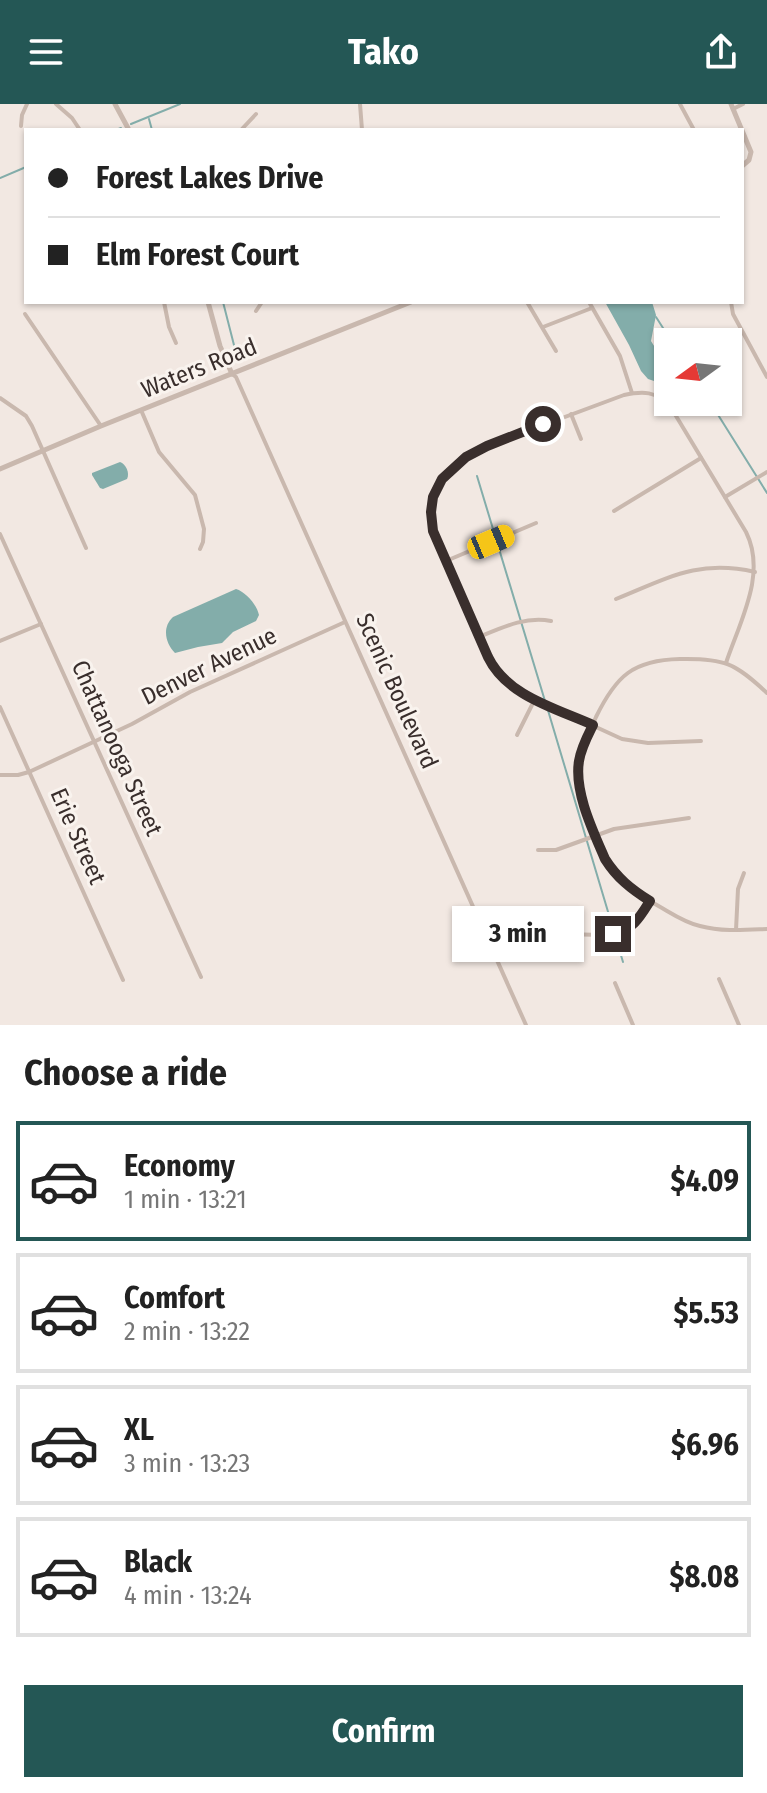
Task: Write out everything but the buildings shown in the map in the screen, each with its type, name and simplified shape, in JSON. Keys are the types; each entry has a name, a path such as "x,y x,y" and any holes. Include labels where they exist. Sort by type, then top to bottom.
{"street":[{"path":"21,126 27,104"},
{"path":"56,104 79,128"},
{"path":"115,104 128,128"},
{"path":"360,104 362,128"},
{"path":"680,104 693,128"},
{"path":"741,128 732,106 743,104"},
{"path":"243,128 256,114"},
{"path":"744,135 751,152 744,164"},
{"path":"164,304 176,343"},
{"path":"209,304 220,346 232,374"},
{"path":"256,311 261,304"},
{"name":"Waters Road","path":"0,469 406,304"},
{"path":"528,304 556,351"},
{"path":"590,304 620,356 632,393"},
{"path":"731,304 733,314 767,377"},
{"path":"543,327 592,308"},
{"path":"25,314 101,426"},
{"name":"Scenic Boulevard","path":"232,374 236,377 526,1025"},
{"path":"701,741 632,742 615,737 535,699 503,679 491,663 433,531 431,512 435,491 442,479 474,451 607,400 632,393 652,393 666,401 751,541 755,557 753,585 726,663"},
{"path":"0,398 29,420 86,548"},
{"path":"141,410 159,452 195,495 204,529 200,549"},
{"path":"571,414 581,439"},
{"path":"614,511 701,458"},
{"path":"725,497 767,472"},
{"path":"446,561 536,523"},
{"name":"Chattanooga Street","path":"0,534 201,977"},
{"path":"616,599 691,570 725,567 755,572"},
{"path":"479,637 522,621 551,621"},
{"name":"Denver Avenue","path":"0,775 29,772 132,724 190,692 345,622"},
{"path":"0,641 41,624"},
{"path":"767,693 747,674 726,663 707,658 668,659 633,669 612,688 582,749 578,769 582,797 605,859 629,888 692,924 712,929 767,929"},
{"path":"517,735 535,699"},
{"name":"Erie Street","path":"0,707 123,980"},
{"path":"538,850 556,850 614,829 689,818"},
{"path":"736,930 738,889 744,873"},
{"path":"539,935 619,933 638,921 650,901"},
{"path":"719,979 739,1025"},
{"path":"615,983 633,1025"}],"water":[{"path":"606,304 653,304 656,315 651,341 654,346 654,381 641,371"},
{"path":"120,462 127,469 127,479 100,488 92,473"},
{"path":"236,589 256,607 259,615 256,621 233,632 222,643 175,653 166,635 167,625 173,617"}],"waterway":[{"path":"131,124 180,104"},
{"path":"149,119 151,128"},
{"path":"0,178 24,168"},
{"path":"224,304 235,349"},
{"path":"656,317 663,328"},
{"path":"719,416 767,493"},
{"path":"477,476 545,701"},
{"path":"547,707 623,962"}],"route":[{"path":"543,424 474,451 461,461 442,479 435,491 431,519 433,531 496,671 522,693 593,725 579,759 578,780 582,797 605,859 620,880 650,901 638,921 628,929 613,934"}]}
